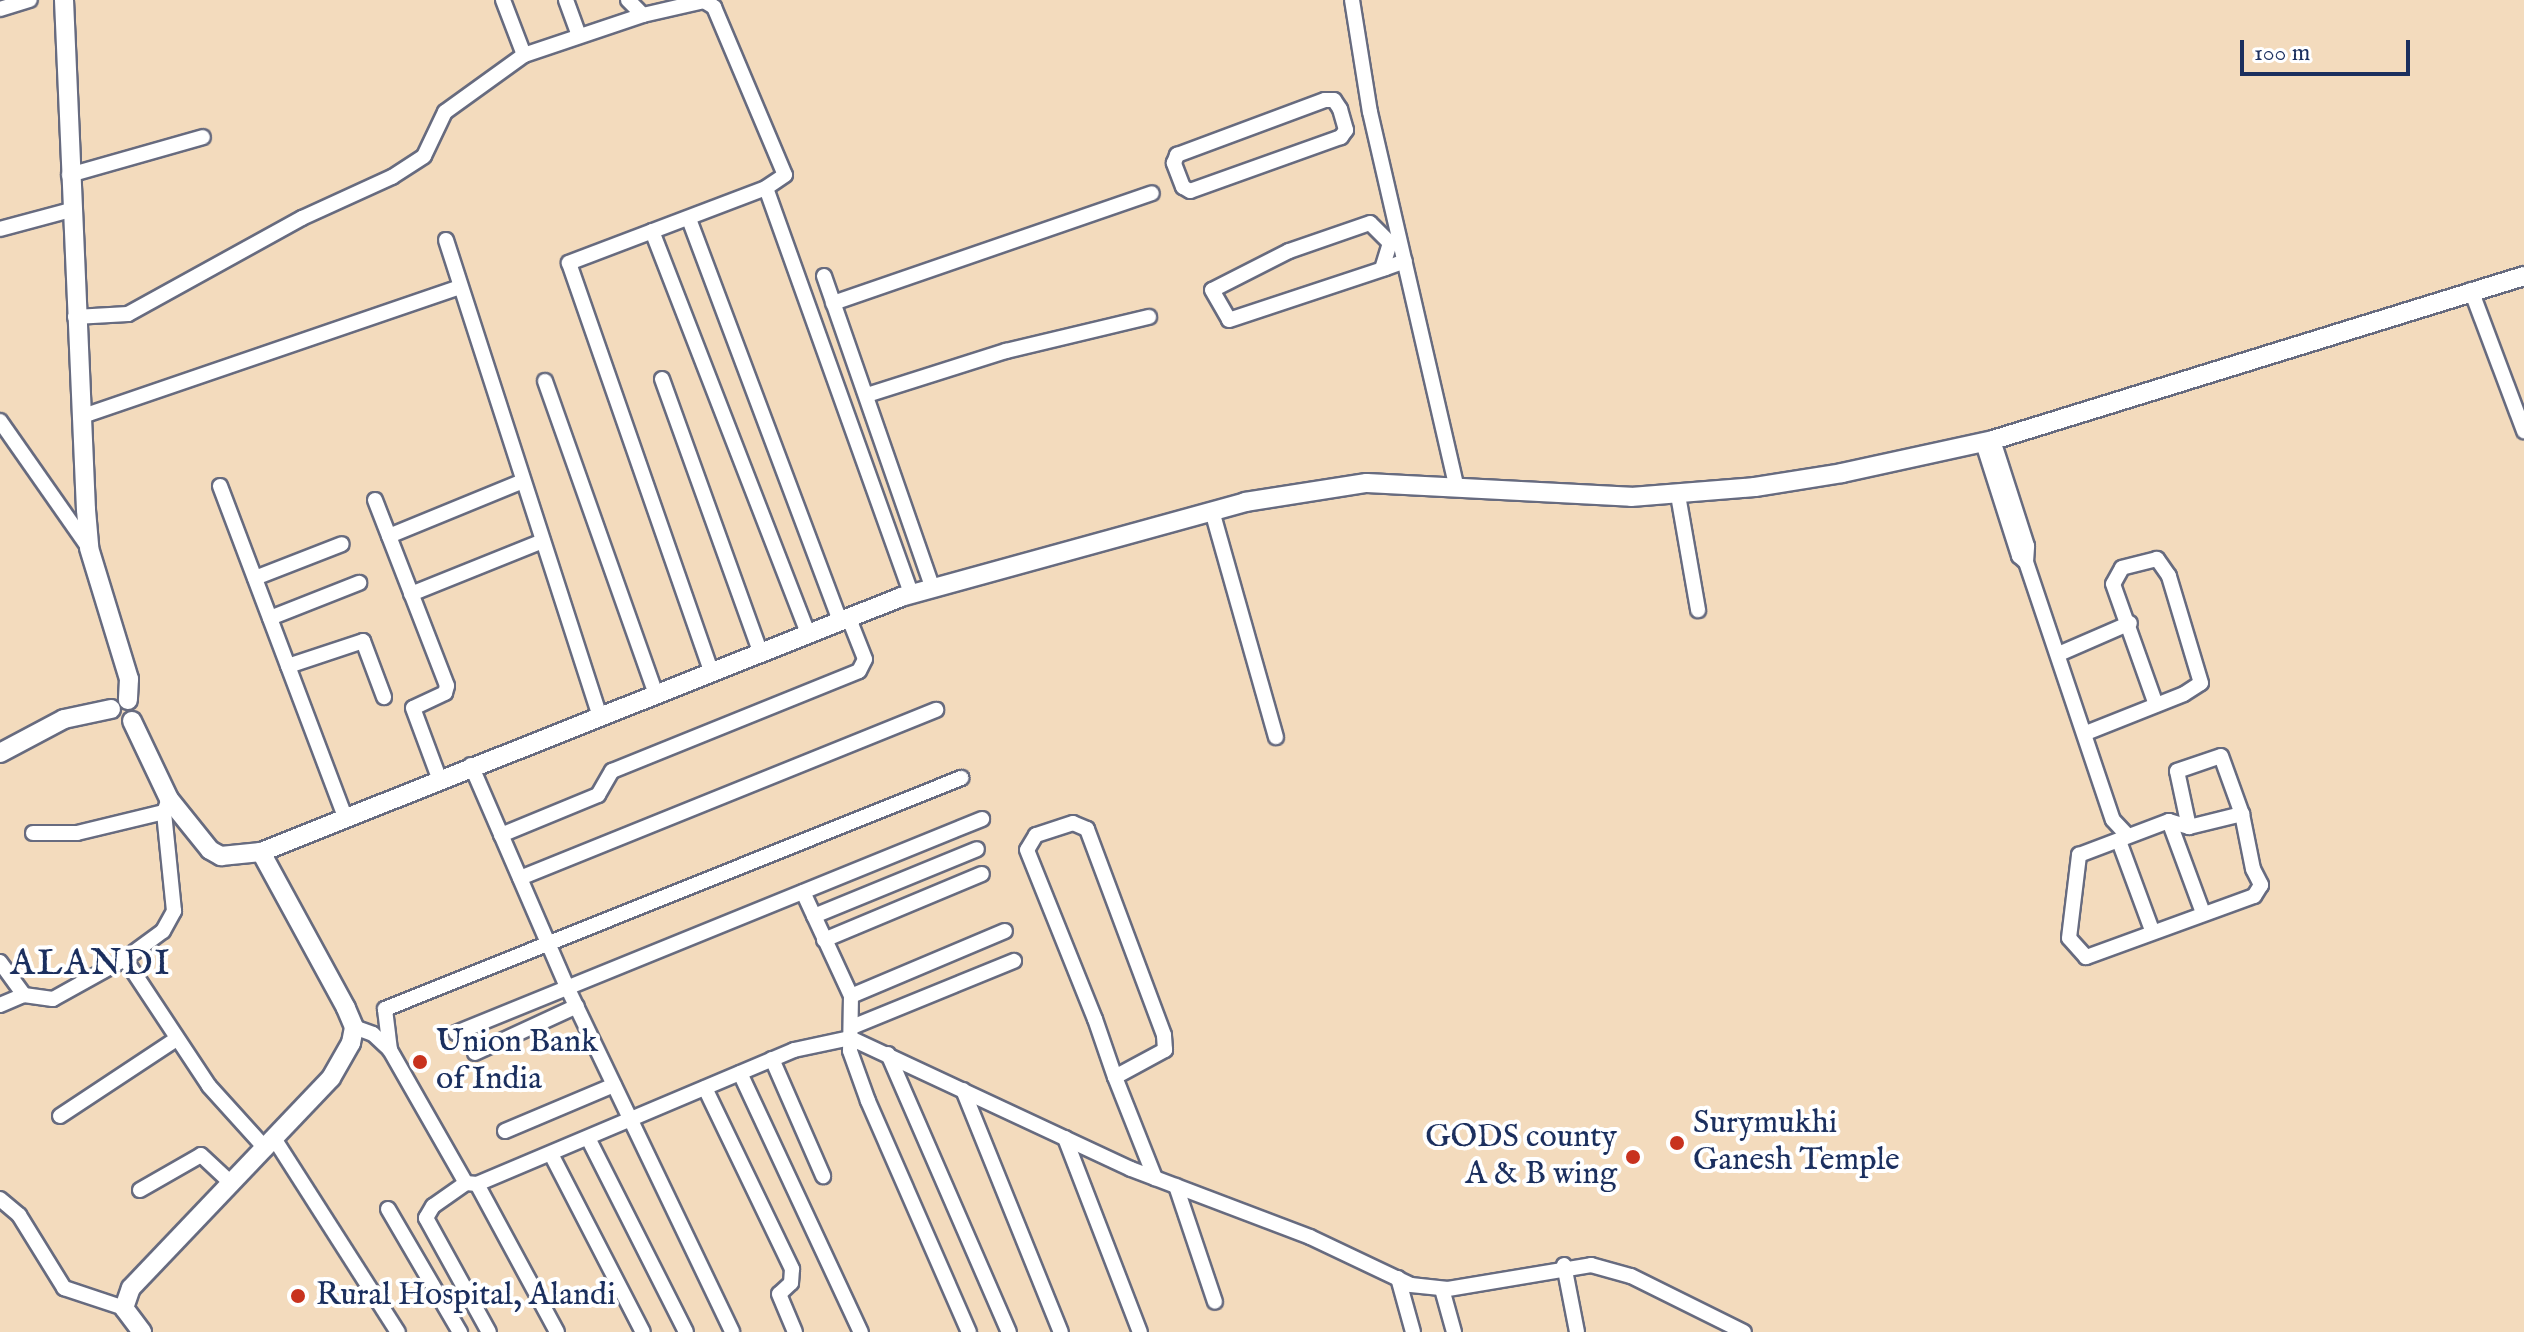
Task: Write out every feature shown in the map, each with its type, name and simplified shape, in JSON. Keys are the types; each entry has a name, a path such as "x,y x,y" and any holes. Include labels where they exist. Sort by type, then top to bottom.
{"main road":[{"path":"64,0 75,317 89,548 129,679 120,705"},
{"path":"1,749 64,719 120,705 136,709 132,721 166,806 221,856 261,852 344,815 807,631 932,587 1212,511 1304,490 1367,483 1597,498 1678,495 1842,473 1988,441 2524,276"},
{"path":"142,1332 124,1308 131,1288 331,1078 351,1043 354,1027 261,852"}],"street":[{"path":"0,9 30,0"},
{"path":"503,0 524,55"},
{"path":"566,0 579,36"},
{"path":"628,0 643,15"},
{"path":"1352,0 1369,106 1457,488"},
{"path":"75,317 128,314 302,218 392,177 424,156 445,112 524,55 643,15 704,1 714,7 785,175 766,188 689,219 573,258 569,270 711,670"},
{"path":"1325,100 1334,100 1342,114 1346,130 1341,137 1190,191 1183,187 1174,158 1184,151 1325,100"},
{"path":"1342,114 1369,106"},
{"path":"69,175 203,137"},
{"path":"766,188 911,594"},
{"path":"833,303 1152,193"},
{"path":"0,229 71,210"},
{"path":"501,835 598,795 612,771 859,671 866,664 844,618 689,219"},
{"path":"1382,269 1390,243 1370,223 1289,251 1212,290 1228,320 1382,269 1405,261"},
{"path":"652,231 807,631"},
{"path":"446,240 599,714"},
{"path":"824,276 932,587"},
{"path":"80,417 460,287"},
{"path":"2471,290 2524,431"},
{"path":"867,395 1006,351 1149,317"},
{"path":"662,379 760,651"},
{"path":"545,381 655,692"},
{"path":"0,422 89,548"},
{"path":"1988,441 2019,556 2026,562 2061,653 2113,820 2122,837 2152,930"},
{"path":"389,536 523,481"},
{"path":"220,486 344,815"},
{"path":"1678,495 1698,610"},
{"path":"375,500 447,686 445,693 413,708 439,778"},
{"path":"1212,511 1276,737"},
{"path":"411,594 543,541"},
{"path":"255,578 342,544"},
{"path":"2086,733 2156,705 2201,683 2163,562 2122,568 2113,584 2130,623 2156,705"},
{"path":"270,618 359,583"},
{"path":"2061,653 2130,623"},
{"path":"288,666 363,641 384,697"},
{"path":"520,878 936,710"},
{"path":"2189,827 2177,771 2217,755 2225,759 2242,814 2261,885 2254,896 2152,930 2086,957 2069,938 2076,860 2122,837 2169,821 2189,827 2242,814"},
{"path":"471,765 568,989 732,1332"},
{"path":"390,1050 385,1009 547,940 961,778"},
{"path":"0,1005 24,995 53,999 125,959 163,931 174,911 166,806 77,833 33,833"},
{"path":"456,1033 982,819"},
{"path":"2169,821 2203,913"},
{"path":"1115,1077 1165,1050 1164,1035 1087,829 1073,823 1036,835 1027,850 1115,1077 1155,1178"},
{"path":"814,916 977,849"},
{"path":"824,940 982,874"},
{"path":"803,892 851,996 851,1032 873,1113 969,1332"},
{"path":"851,996 1005,931"},
{"path":"125,959 175,1040 270,1144 395,1327 379,1332"},
{"path":"489,1332 426,1218 433,1206 472,1184 551,1154 772,1059 851,1032 1014,961"},
{"path":"0,962 24,995"},
{"path":"475,1053 577,1006"},
{"path":"354,1027 373,1034 390,1050 557,1332"},
{"path":"851,1032 888,1054 1065,1138 1155,1178 1310,1237 1427,1290 1564,1265 1611,1268 1744,1332"},
{"path":"60,1116 175,1040"},
{"path":"888,1054 1009,1332"},
{"path":"772,1059 823,1176"},
{"path":"740,1073 861,1332"},
{"path":"505,1131 614,1085"},
{"path":"705,1088 792,1269 791,1283 779,1294 795,1332"},
{"path":"963,1090 1061,1332"},
{"path":"588,1138 686,1332"},
{"path":"1065,1138 1140,1332"},
{"path":"551,1154 643,1332"},
{"path":"140,1190 201,1155 232,1184"},
{"path":"1176,1186 1215,1302"},
{"path":"0,1199 19,1215 64,1288 124,1308"},
{"path":"388,1209 460,1332"},
{"path":"1564,1265 1577,1332"},
{"path":"1398,1278 1413,1332"},
{"path":"1442,1289 1454,1332"}],"place":[{"name":"Union Bank of India","path":"420,1062"},
{"name":"Surymukhi Ganesh Temple","path":"1677,1143"},
{"name":"GODS county A & B wing","path":"1633,1157"},
{"name":"Rural Hospital, Alandi","path":"298,1296"}],"district":[{"name":"ALANDI","path":"91,965"}]}
